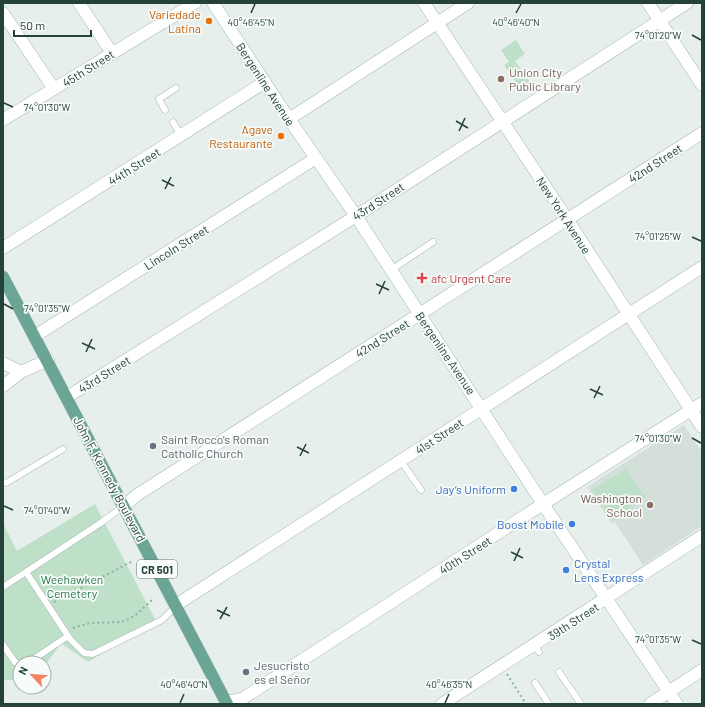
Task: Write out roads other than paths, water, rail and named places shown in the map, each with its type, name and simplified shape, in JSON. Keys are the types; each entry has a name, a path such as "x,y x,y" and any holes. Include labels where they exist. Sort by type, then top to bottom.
{"main road":[{"name":"John F. Kennedy Boulevard","path":"3,277 176,605 224,703"}],"street":[{"path":"79,3 112,53"},
{"name":"45th Street","path":"3,120 195,3"},
{"name":"Bergenline Avenue","path":"213,3 289,119 356,216 543,504 677,704"},
{"name":"New York Avenue","path":"424,3 702,427"},
{"path":"289,119 468,3"},
{"path":"648,3 702,85"},
{"name":"43rd Street","path":"67,397 356,216 687,3"},
{"path":"3,13 54,89"},
{"name":"44th Street","path":"3,248 265,82"},
{"name":"42nd Street","path":"124,506 137,495 702,133"},
{"name":"Lincoln Street","path":"35,336 316,158"},
{"name":"41st Street","path":"176,605 702,267"},
{"path":"3,386 21,372 48,360"},
{"path":"3,364 21,372"},
{"name":"40th Street","path":"224,703 242,699 702,403"},
{"name":"39th Street","path":"442,704 539,647 607,598 702,536"},
{"path":"650,704 702,670"}],"lane":[{"path":"165,110 159,99 176,88"},
{"path":"173,122 182,136"},
{"path":"391,270 433,242"},
{"path":"3,482 6,483 63,449"},
{"path":"401,461 421,490"},
{"path":"3,587 124,506"},
{"path":"26,572 68,636 84,653 92,654 162,620 176,605"},
{"path":"40,655 68,636"},
{"path":"3,645 12,657"},
{"path":"559,672 581,704"},
{"path":"535,683 549,704"}],"place":[{"name":"Variedade Latina","path":"209,21"},
{"name":"Union City Public Library","path":"501,79"},
{"name":"Agave Restaurante","path":"281,136"},
{"name":"afc Urgent Care","path":"422,278"},
{"name":"Saint Rocco's Roman Catholic Church","path":"153,446"},
{"name":"Jay’s Uniform","path":"514,489"},
{"name":"Washington School","path":"650,505"},
{"name":"Boost Mobile","path":"572,524"},
{"name":"Crystal Lens Express","path":"566,570"},
{"name":"Jesucristo es el Señor","path":"246,672"}],"park label":[{"name":"Weehawken Cemetery","path":"72,586"}]}
